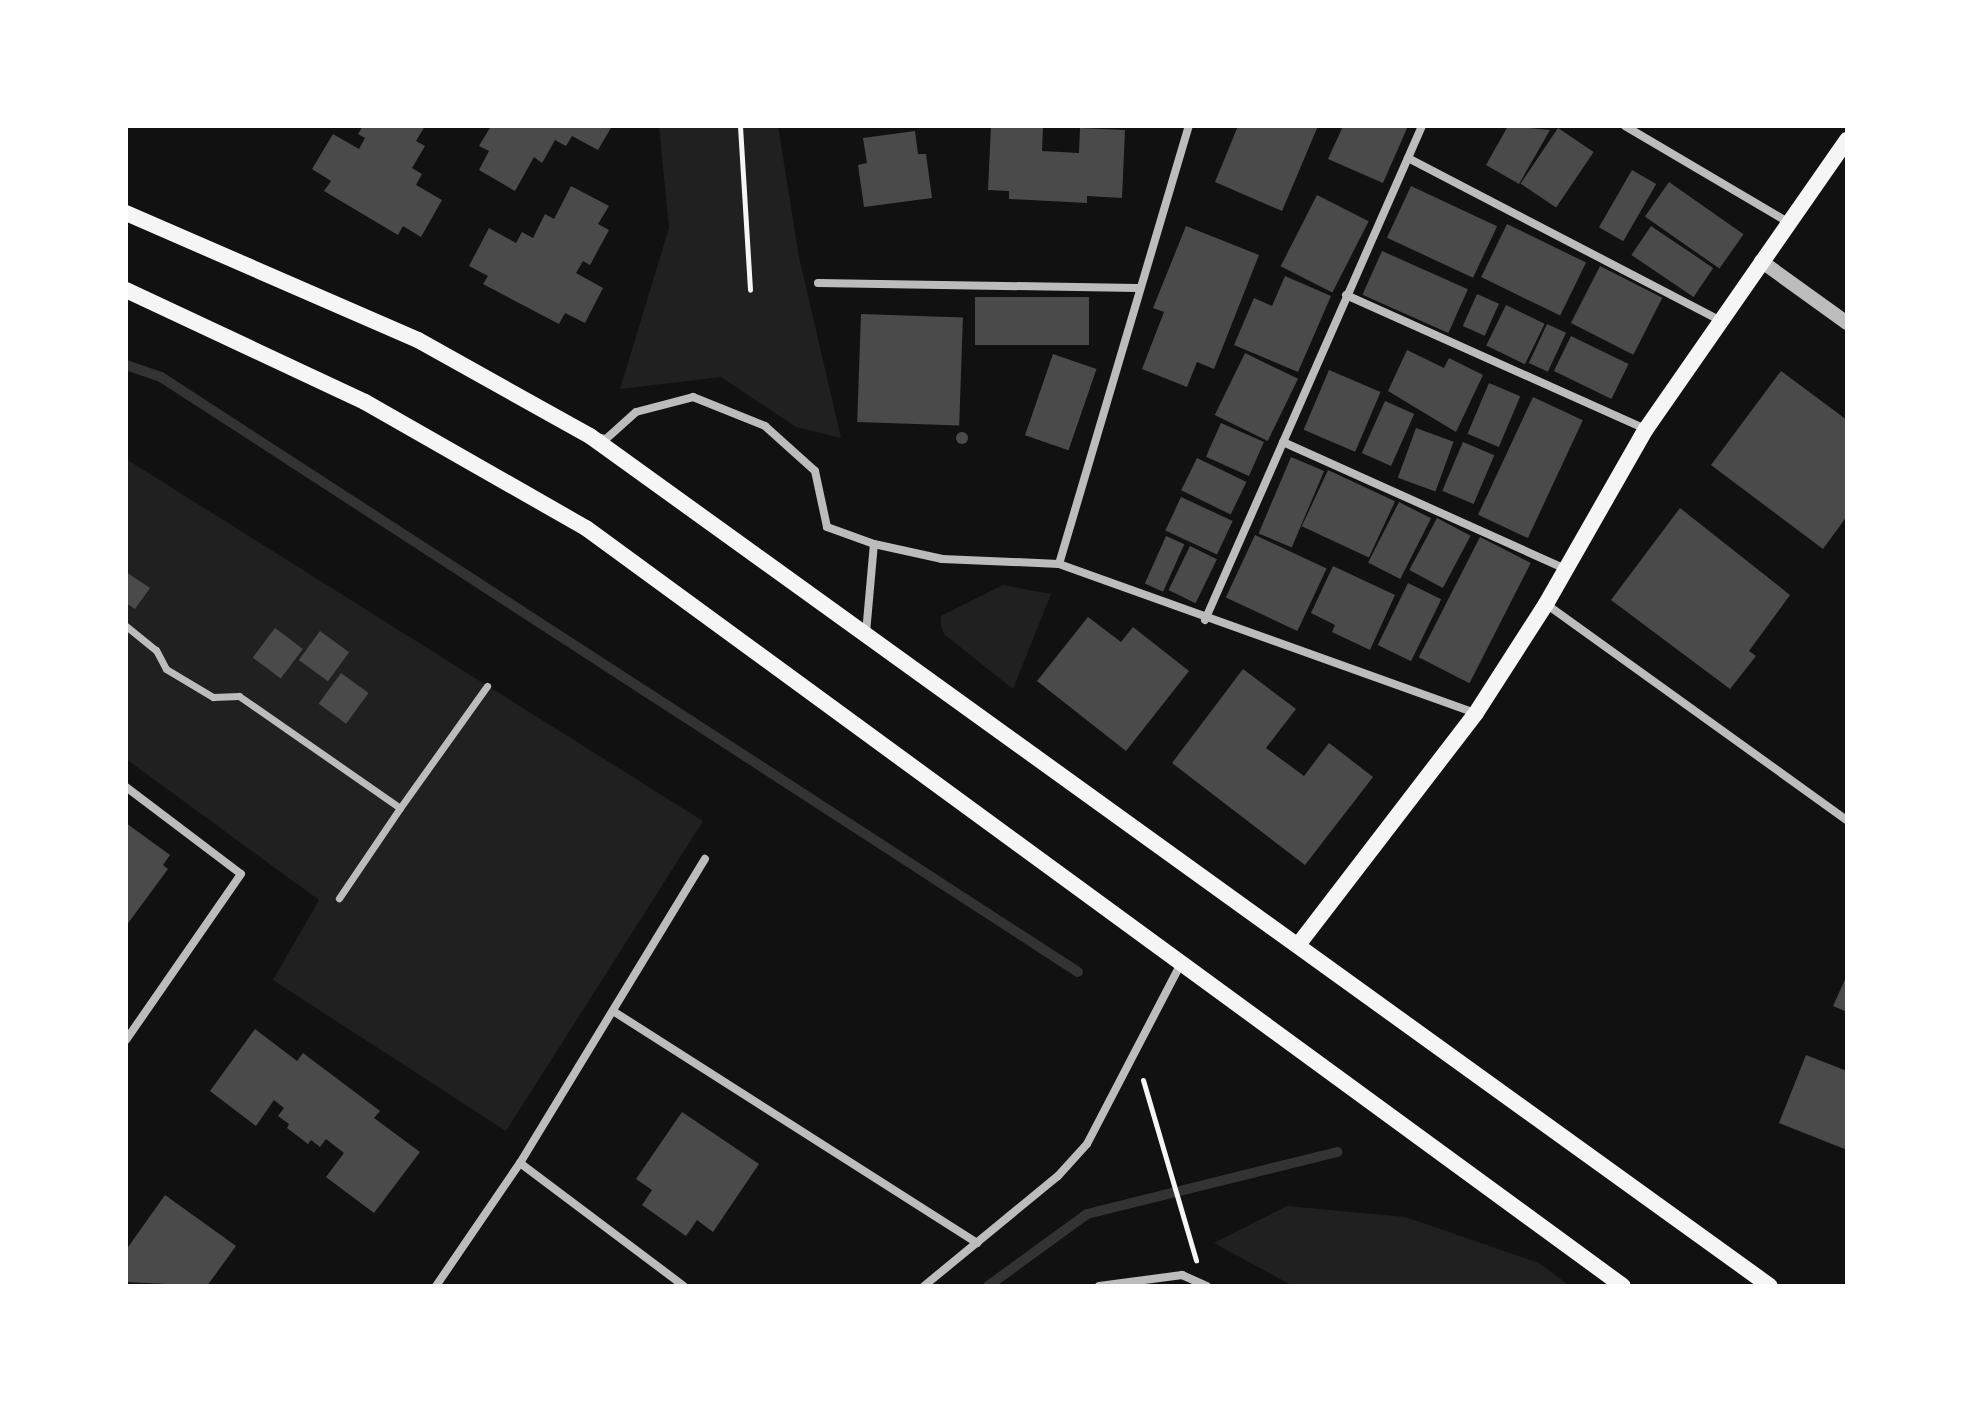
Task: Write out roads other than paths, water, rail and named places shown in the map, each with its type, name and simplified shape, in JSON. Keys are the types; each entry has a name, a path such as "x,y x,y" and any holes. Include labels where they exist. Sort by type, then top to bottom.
{"main road":[{"path":"1298,945 1476,713 1546,604 1646,429 1847,140"},
{"path":"126,213 418,340 590,436 865,638 1298,945 1770,1286"},
{"path":"126,290 365,402 586,528 1623,1286"}],"street":[{"path":"1059,564 1137,288 1189,126"},
{"path":"1205,620 1422,126"},
{"path":"1625,126 1790,223"},
{"path":"1408,158 1721,321"},
{"path":"1761,261 1847,323"},
{"path":"818,283 1137,288"},
{"path":"1346,295 1646,429"},
{"path":"590,436 606,439 636,412 693,397 765,426 815,471 827,527 874,544 942,559 1059,564 1205,620 1476,713"},
{"path":"1283,442 1566,569"},
{"path":"865,638 874,544"},
{"path":"1546,604 1847,820"},
{"path":"126,626 156,650 166,669 213,697 239,696 400,808"},
{"path":"339,898 487,686"},
{"path":"126,787 241,874 126,1040"},
{"path":"436,1286 520,1163 705,859"},
{"path":"924,1286 1058,1176 1087,1144 1180,965"},
{"path":"613,1011 977,1243"},
{"path":"520,1163 684,1286"},
{"path":"1099,1286 1182,1275 1207,1286"}],"waterway":[{"path":"126,365 161,377 1078,972"},
{"path":"988,1286 1087,1214 1337,1152"}]}
